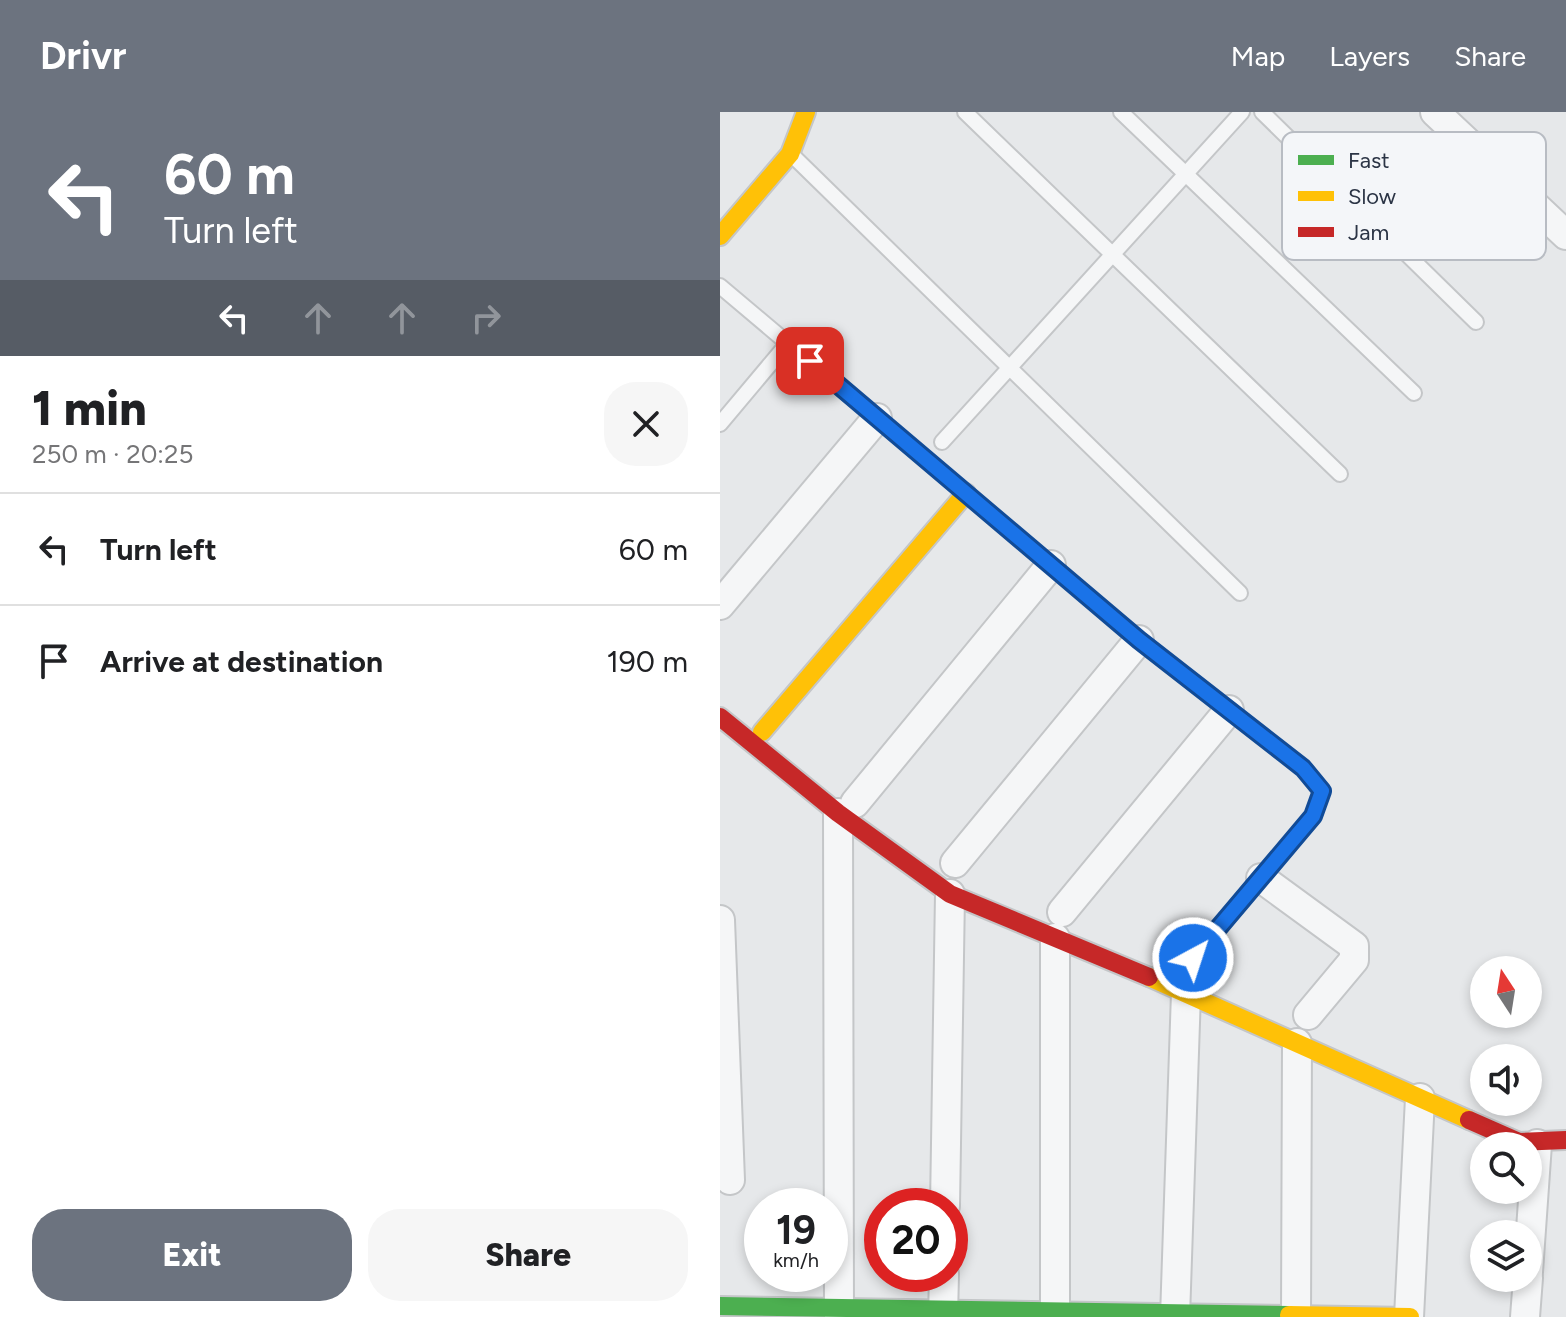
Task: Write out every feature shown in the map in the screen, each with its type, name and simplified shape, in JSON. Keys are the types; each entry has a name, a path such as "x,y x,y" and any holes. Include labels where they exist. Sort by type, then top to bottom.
{"street":[{"path":"720,236 790,154 806,112"},
{"path":"1435,112 1456,132"},
{"path":"1546,216 1566,235"},
{"path":"720,605 877,418"},
{"path":"762,732 966,493"},
{"path":"839,1313 847,808 1051,565"},
{"path":"955,863 1139,640"},
{"path":"1055,1314 1059,925 1229,710"},
{"path":"720,717 847,808 950,894 1059,925 1186,993 1496,1132"},
{"path":"1261,878 1354,946 1354,960 1308,1015"},
{"path":"945,1188 950,894"},
{"path":"720,920 730,1180"},
{"path":"1175,1316 1186,993"},
{"path":"1296,1316 1297,1043"},
{"path":"720,1306 839,1313 1409,1317 1420,1098"},
{"path":"1542,1143 1566,1140"},
{"path":"943,1313 944,1292"},
{"path":"1525,1317 1527,1292"}],"lane":[{"path":"965,112 1340,474"},
{"path":"1121,112 1414,393"},
{"path":"942,442 1242,112"},
{"path":"1262,112 1282,132"},
{"path":"790,154 1240,593"},
{"path":"1413,260 1476,322"},
{"path":"720,286 1139,640 1303,768 1322,791 1313,816 1193,958"},
{"path":"720,424 788,343"}],"traffic: fast":[{"path":"720,1306 1289,1315"}],"traffic: slow":[{"path":"720,236 790,154 806,112"},
{"path":"762,732 966,493"},
{"path":"1149,977 1469,1120"},
{"path":"1289,1315 1410,1317"}],"traffic: jam":[{"path":"720,717 838,813 950,894 1149,977"},
{"path":"1469,1120 1519,1142 1566,1140"}],"route":[{"path":"810,361 1139,640 1303,768 1322,791 1313,816 1193,958"}]}
